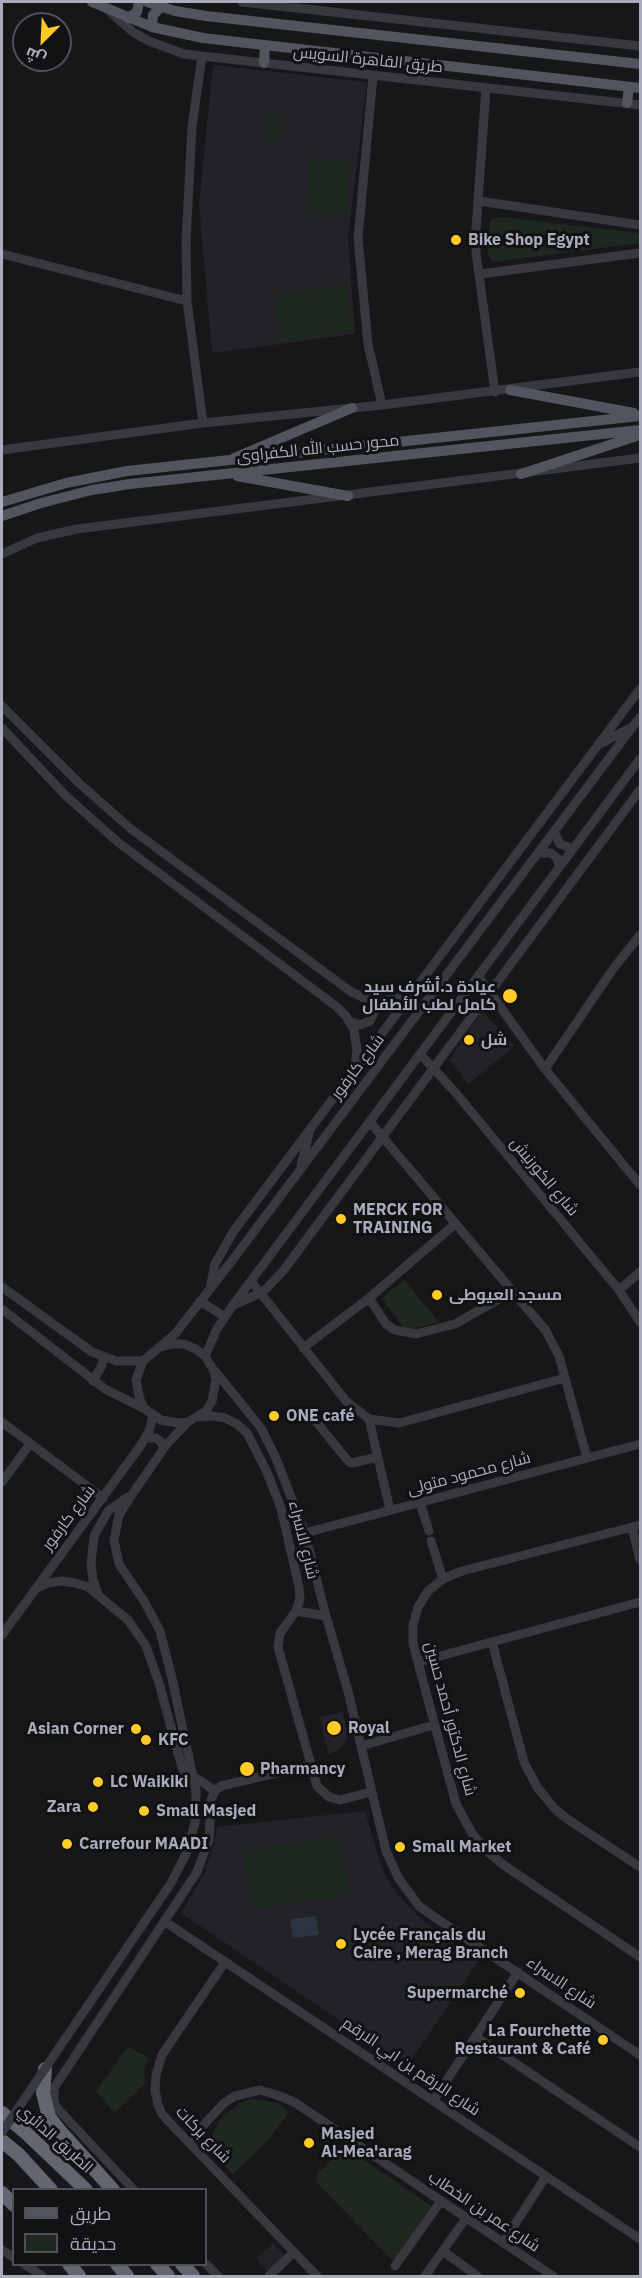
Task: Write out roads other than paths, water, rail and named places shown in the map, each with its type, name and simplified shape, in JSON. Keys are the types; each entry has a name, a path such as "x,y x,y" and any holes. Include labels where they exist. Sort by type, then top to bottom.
{"highway":[{"path":"45,2069 43,2093 49,2117 111,2188"},
{"name":"الطريق الدائري","path":"2,2113 84,2188"},
{"path":"2,2141 20,2155 49,2188"}],"main road":[{"name":"طريق القاهرة السويس","path":"92,2 152,27 203,38 640,88"},
{"path":"128,18 137,12 139,2"},
{"name":"طريق القاهرة السويس","path":"147,2 206,16 640,64"},
{"path":"152,27 153,15 161,7"},
{"path":"264,63 265,45"},
{"path":"627,103 629,87"},
{"path":"510,390 640,415"},
{"path":"222,462 352,408"},
{"name":"محور حسب الله الكفراوى","path":"2,502 37,491 127,471 640,415"},
{"name":"محور حسب الله الكفراوى","path":"2,516 41,502 130,484 640,430"},
{"path":"521,474 640,435"},
{"path":"225,474 348,496"}],"street":[{"path":"161,7 173,2"},
{"path":"242,2 640,46"},
{"name":"طريق القاهرة السويس","path":"106,8 126,26 149,41 184,54 640,105"},
{"path":"202,56 192,127 188,183 187,301 203,423"},
{"path":"373,76 358,238 368,344 382,405"},
{"path":"486,88 476,253 495,392"},
{"path":"479,201 640,225"},
{"path":"480,274 640,253"},
{"path":"2,254 187,301"},
{"path":"2,450 203,423 495,392 640,372"},
{"path":"2,554 37,538 68,530 640,458"},
{"path":"210,1289 215,1264 226,1242 640,689"},
{"path":"2,706 79,783 131,829 350,991 371,1000 388,1001 412,993"},
{"name":"شارع كارفور","path":"161,1347 181,1327 210,1289 640,717"},
{"path":"598,746 632,727"},
{"path":"2,728 41,772 119,843 337,1007 354,1030 357,1050 354,1070"},
{"path":"205,1356 233,1305 640,759"},
{"path":"233,1305 260,1293 283,1271 640,790"},
{"path":"554,832 561,844 573,849"},
{"path":"539,853 551,853 557,858 559,866"},
{"path":"454,936 479,930"},
{"path":"545,1069 613,969 640,935"},
{"path":"478,976 545,1069 640,1185"},
{"path":"349,1021 360,1025 370,1021 375,1011 371,1000"},
{"name":"شارع الكورنيش","path":"420,1054 619,1290 640,1322"},
{"path":"370,1122 546,1331 559,1356 587,1458"},
{"path":"300,1170 311,1128"},
{"path":"303,1348 369,1299 455,1224"},
{"path":"619,1290 640,1272"},
{"path":"251,1281 346,1401 369,1419 399,1423 565,1378"},
{"path":"2,1287 81,1345 104,1358 116,1361 143,1361"},
{"path":"369,1299 386,1324 405,1334 416,1334 455,1324 513,1291"},
{"path":"200,1301 225,1317"},
{"path":"2,1309 93,1381 118,1397 170,1423 188,1422"},
{"path":"2,2132 171,1883 192,1839 196,1815 196,1791 172,1678 160,1631 144,1601 125,1575 116,1553 115,1528 119,1515 164,1449 188,1422 206,1411 212,1401 216,1379 205,1356 184,1344 172,1344 161,1347 143,1361 136,1380 140,1400 149,1412"},
{"path":"93,1381 104,1358"},
{"name":"شارع الاسراء","path":"213,1369 261,1428 275,1456 305,1533 348,1691 386,1851 399,1879 408,1893 433,1916 640,2055"},
{"name":"شارع كارفور","path":"2,1635 146,1438 149,1412"},
{"name":"شارع الاسراء","path":"198,1417 212,1416 232,1421 247,1433 257,1451 274,1488 285,1524 300,1593 296,1611"},
{"path":"313,1418 349,1462 378,1457"},
{"path":"369,1419 390,1510"},
{"path":"2,1422 103,1498"},
{"path":"146,1438 156,1438 164,1449"},
{"path":"2,1482 30,1444"},
{"name":"شارع محمود متولى","path":"305,1533 640,1444"},
{"path":"99,1596 90,1564 94,1536 108,1511 131,1496"},
{"path":"420,1503 443,1579"},
{"path":"636,1527 640,1560"},
{"name":"شارع الدكتور أحمد حسين","path":"636,1527 462,1571 443,1579 429,1591 418,1607 413,1625 413,1644 456,1804 481,1845 505,1866 640,1957"},
{"path":"35,1589 48,1583 75,1582 88,1587 128,1620 146,1646 159,1683 185,1780 198,1779 215,1791"},
{"path":"418,1662 640,1602"},
{"path":"326,1616 296,1611 280,1633 278,1647 317,1786 329,1797 345,1800 371,1792"},
{"path":"492,1642 524,1762 537,1786 566,1818 640,1867"},
{"path":"361,1746 434,1725"},
{"path":"132,2188 57,2108 53,2094 58,2080 191,1882 202,1862 209,1839 211,1800 215,1791 221,1786 310,1765"},
{"name":"شارع الارقم بن ابي الارقم","path":"164,1921 640,2239"},
{"name":"شارع بركات","path":"225,1962 167,2047 156,2075 155,2090 162,2114 317,2277"},
{"path":"434,2101 518,1972"},
{"path":"476,2037 640,2147"},
{"name":"شارع عمر بن الخطاب","path":"188,2142 224,2103 241,2094 260,2090 294,2102 550,2276"},
{"path":"503,2242 546,2176"},
{"path":"395,2266 441,2201"},
{"path":"425,2277 466,2218"},
{"path":"443,2251 477,2277"},
{"path":"269,2277 294,2252"},
{"path":"207,2265 218,2277"},
{"path":"26,2266 42,2277"}],"water":[{"path":"316,1916 319,1935 293,1938 290,1919"}],"place":[{"name":"Bike Shop Egypt","path":"456,240"},
{"name":"عيادة د.أشرف سيد كامل لطب الأطفال","path":"510,996"},
{"name":"شل","path":"469,1040"},
{"name":"MERCK FOR TRAINING","path":"341,1219"},
{"name":"مسجد العيوطى","path":"437,1295"},
{"name":"ONE café","path":"274,1416"},
{"name":"Royal","path":"334,1728"},
{"name":"Asian Corner","path":"136,1729"},
{"name":"KFC","path":"146,1740"},
{"name":"Pharmancy","path":"247,1769"},
{"name":"LC Waikiki","path":"98,1782"},
{"name":"Zara","path":"93,1807"},
{"name":"Small Masjed","path":"144,1811"},
{"name":"Carrefour MAADI","path":"67,1844"},
{"name":"Small Market","path":"400,1847"},
{"name":"Lycée Français du Caire , Merag Branch","path":"341,1944"},
{"name":"Supermarché","path":"520,1993"},
{"name":"La Fourchette Restaurant & Café","path":"603,2040"},
{"name":"Masjed Al-Mea'arag","path":"309,2143"}]}
